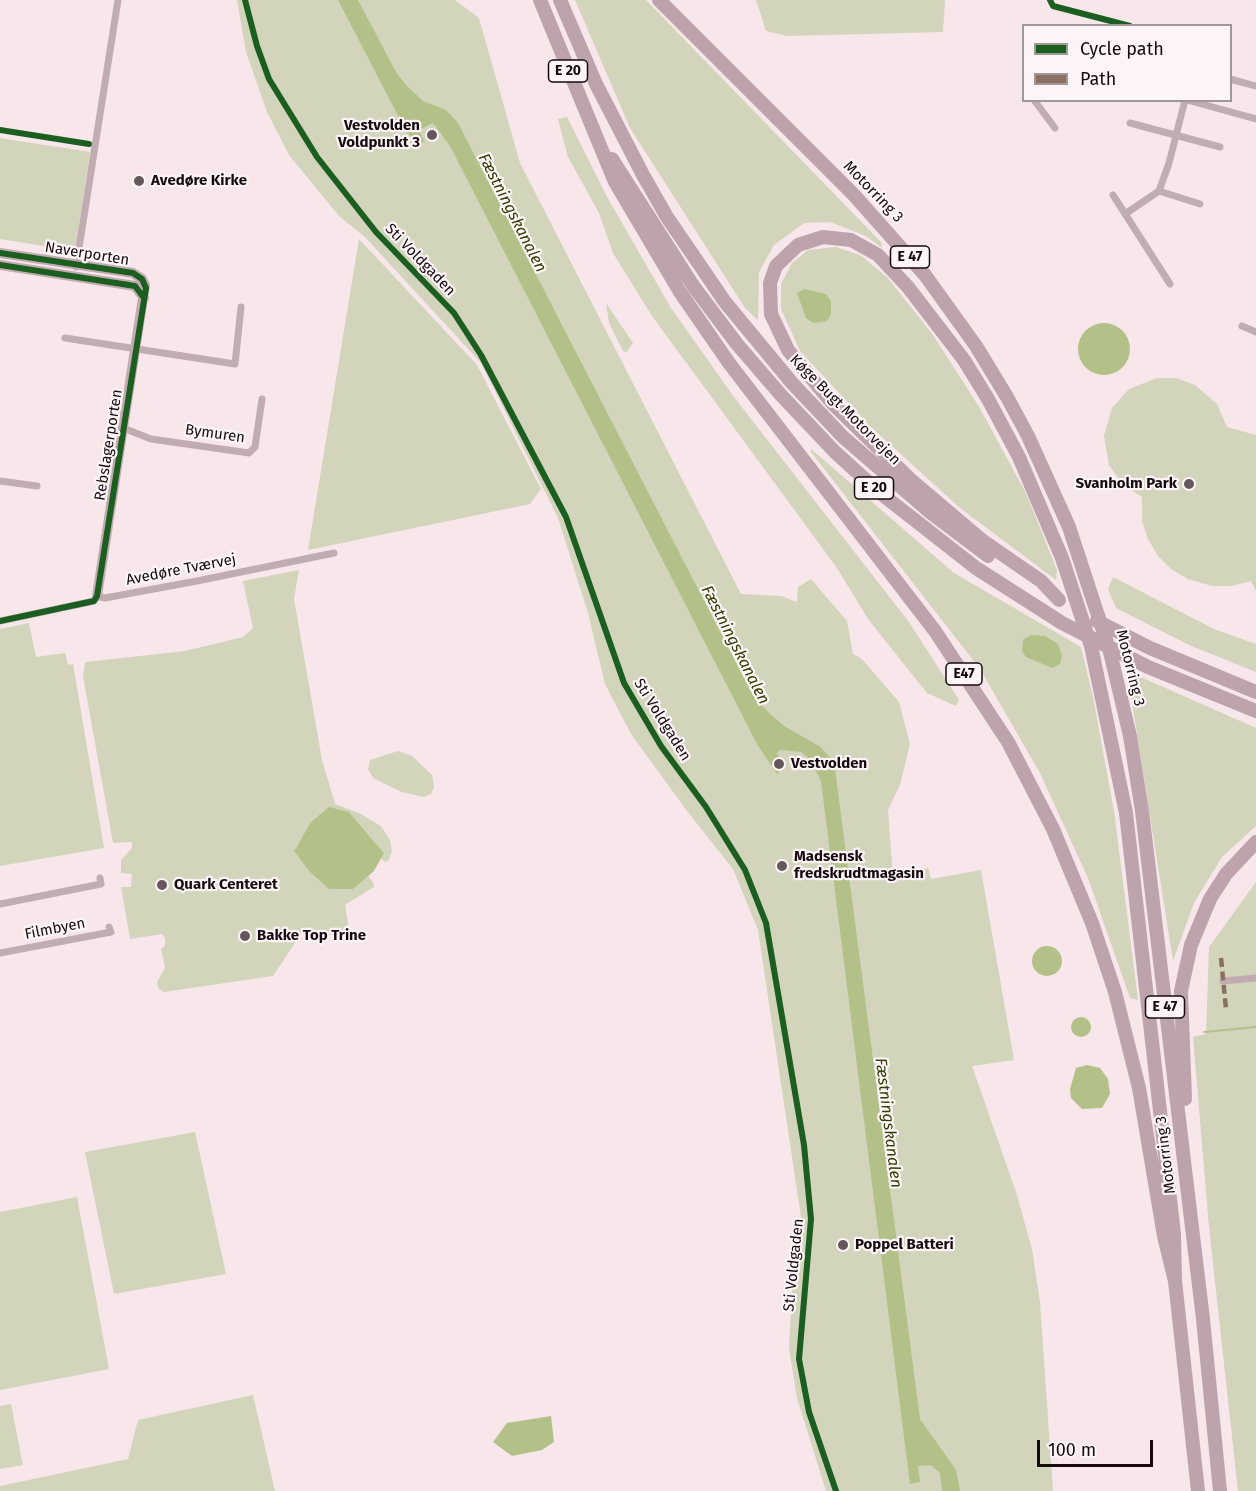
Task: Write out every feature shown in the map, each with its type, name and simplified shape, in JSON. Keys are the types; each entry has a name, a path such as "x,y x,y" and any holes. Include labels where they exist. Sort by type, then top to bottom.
{"highway":[{"name":"E 20","path":"540,0 600,140 694,287 737,344 819,435 879,492 976,568 1062,622 1148,667 1256,711"},
{"name":"Køge Bugt Motorvejen","path":"560,0 596,84 642,175 696,262 750,334 843,437 892,480 986,554 1059,600 1150,648 1256,692"},
{"name":"Motorring 3","path":"659,0 854,195 897,242 947,305 976,346 1028,436 1054,492 1084,570 1121,696 1143,822 1203,1319 1220,1491"},
{"name":"Motorring 3","path":"600,140 615,182 680,292 736,372 935,631 1008,742 1033,789 1075,879 1115,992 1139,1088 1164,1236 1175,1281 1198,1491"},
{"name":"E 47","path":"1059,600 1041,581 983,541 911,480 808,376 776,330 771,314 770,283 777,266 786,254 810,239 837,237 864,246 892,268 935,320 988,399 1019,457 1062,558 1099,678 1126,813 1174,1234 1175,1281"},
{"name":"E 47","path":"1203,1319 1204,1288 1184,1094 1181,991 1186,962 1200,919 1226,874 1256,842"}],"street":[{"path":"75,277 118,0"},
{"path":"1232,80 1256,86"},
{"path":"1036,102 1055,128"},
{"path":"1125,214 1159,191 1185,102"},
{"path":"1193,102 1256,119"},
{"path":"1130,123 1220,147"},
{"path":"1159,191 1200,204"},
{"path":"1113,195 1170,284"},
{"name":"Naverporten","path":"0,252 137,275 145,285 144,298"},
{"name":"Naverporten","path":"0,265 135,286 144,298"},
{"name":"Rebslagerporten","path":"97,596 144,298"},
{"path":"65,338 235,364 242,307"},
{"path":"1242,326 1256,332"},
{"name":"Bymuren","path":"123,428 155,439 249,453 255,447 262,399"},
{"path":"0,481 38,486"},
{"name":"Avedøre Tværvej","path":"0,621 94,601 97,596 105,598 334,554"},
{"path":"0,904 101,884 100,878"},
{"name":"Filmbyen","path":"0,953 111,932 109,927"},
{"path":"1223,981 1256,978"}],"shaded area":[{"name":"Vestvolden","path":"237,0 455,0 479,18 520,163 741,594 781,596 797,602 798,587 811,579 847,621 853,654 862,659 899,702 910,744 900,785 888,810 893,876 928,868 931,879 981,870 1014,1060 972,1066 1016,1192 1032,1249 1040,1302 1053,1491 826,1491 797,1398 789,1348 794,1252 801,1217 758,930 733,869 631,734 605,684 588,613 558,518 481,363 365,237 339,216 289,155 267,112 246,52"},
{"path":"338,0 358,0 396,72 406,85 423,101 446,110 458,123 752,694 784,726 819,746 829,756 835,769 920,1419 956,1470 960,1491 942,1491 940,1473 931,1465 918,1466 920,1482 910,1484 821,781 810,759 801,752 781,750 777,752 783,767 777,774 757,744 450,146 433,123 419,130 424,141 419,146 406,131"},
{"path":"575,0 646,0 881,242 882,248 866,236 830,222 804,223 774,245 759,272 758,320 745,308 630,128"},
{"path":"756,0 945,0 943,32 787,36 766,31"},
{"path":"567,117 606,195 671,308 734,397 909,622 959,700 956,706 927,693 868,619 837,568 652,316 613,253 599,213 568,157 558,119"},
{"path":"0,138 90,152 75,251 0,239"},
{"path":"359,239 477,365 541,489 530,504 308,550"},
{"path":"836,247 860,255 887,277 933,335 978,405 1026,493 1057,570 1056,580 960,508 871,427 800,351 781,309 781,284 792,263 808,250"},
{"path":"805,289 826,294 831,301 831,314 827,321 813,323 806,318 797,293"},
{"path":"606,303 633,343 626,353 609,323"},
{"path":"1099,323 1109,323 1118,327 1126,335 1130,349 1126,363 1118,371 1109,375 1099,375 1090,371 1082,363 1078,354 1078,344 1082,335 1090,327"},
{"name":"Svanholm Park","path":"1157,378 1176,378 1195,385 1217,404 1227,427 1256,435 1256,591 1251,581 1232,586 1212,586 1188,579 1171,569 1158,556 1148,539 1142,521 1142,497 1123,485 1109,465 1104,436 1112,408 1129,389"},
{"path":"811,449 954,573 1081,647 1093,697 1114,811 1138,1000 1130,998 1088,878 1040,773 980,669 811,452"},
{"path":"299,570 294,599 322,760 335,804 359,813 381,826 390,840 392,851 389,860 385,862 381,858 384,853 349,812 310,823 294,850 309,871 353,889 368,876 373,882 374,887 345,905 349,930 332,935 301,934 273,976 164,992 158,988 157,982 165,968 161,949 165,946 165,938 162,934 130,939 121,887 131,887 132,874 121,873 121,860 132,848 132,844 131,842 113,843 83,676 85,662 185,651 243,637 253,628 243,581"},
{"path":"1113,577 1214,629 1256,644 1256,672 1189,645 1116,608 1108,589"},
{"path":"29,623 36,657 65,653 68,665 73,664 104,848 0,866 0,629"},
{"path":"1031,635 1045,636 1058,644 1062,656 1060,664 1052,668 1026,657 1022,651 1023,640"},
{"path":"1127,671 1256,728 1256,826 1222,857 1194,903 1173,961"},
{"path":"398,751 412,756 432,775 434,787 431,794 423,797 402,792 373,778 368,769 370,760"},
{"path":"329,807 349,812 384,853 374,871 353,889 329,889 309,871 294,851 310,823"},
{"path":"1256,882 1256,1491 1238,1491 1209,1227 1193,1037 1206,1034 1209,947"},
{"path":"1047,946 1058,950 1062,961 1058,972 1047,976 1036,972 1032,961 1036,950"},
{"path":"1077,1017 1085,1017 1091,1023 1091,1031 1085,1037 1077,1037 1071,1031 1071,1023"},
{"path":"1087,1065 1100,1068 1108,1079 1110,1094 1102,1108 1082,1109 1071,1098 1070,1089 1076,1068"},
{"path":"195,1132 226,1274 114,1294 85,1152"},
{"path":"77,1197 109,1369 0,1390 0,1212"},
{"path":"253,1395 275,1491 0,1491 0,1486 128,1459 138,1420"},
{"path":"11,1404 23,1465 0,1469 0,1406"},
{"path":"551,1416 554,1442 542,1450 512,1456 493,1442 507,1423"}],"waterway":[{"path":"1204,1032 1256,1027"}],"marked path":[{"path":"1221,958 1226,1009"}],"cycle path":[{"name":"Sti Voldgaden","path":"245,0 257,46 269,79 317,157 376,232 454,313 481,355 566,517 624,683 661,746 706,807 745,870 766,923 804,1145 811,1219 799,1359 809,1412 836,1491"},
{"path":"1050,0 1053,6 1122,24"},
{"path":"0,130 89,144"},
{"path":"0,253 133,273 142,279 146,288 97,596 94,601 0,621"},
{"path":"0,265 135,286 144,298"}],"place":[{"name":"Vestvolden Voldpunkt 3","path":"432,135"},
{"name":"Avedøre Kirke","path":"139,181"},
{"name":"Svanholm Park","path":"1189,484"},
{"name":"Vestvolden","path":"779,764"},
{"name":"Madsensk fredskrudtmagasin","path":"782,866"},
{"name":"Quark Centeret","path":"162,885"},
{"name":"Bakke Top Trine","path":"245,936"},
{"name":"Poppel Batteri","path":"843,1245"}],"water label":[{"name":"Fæstningskanalen","path":"512,213"},
{"name":"Fæstningskanalen","path":"735,645"},
{"name":"Fæstningskanalen","path":"888,1123"}]}
